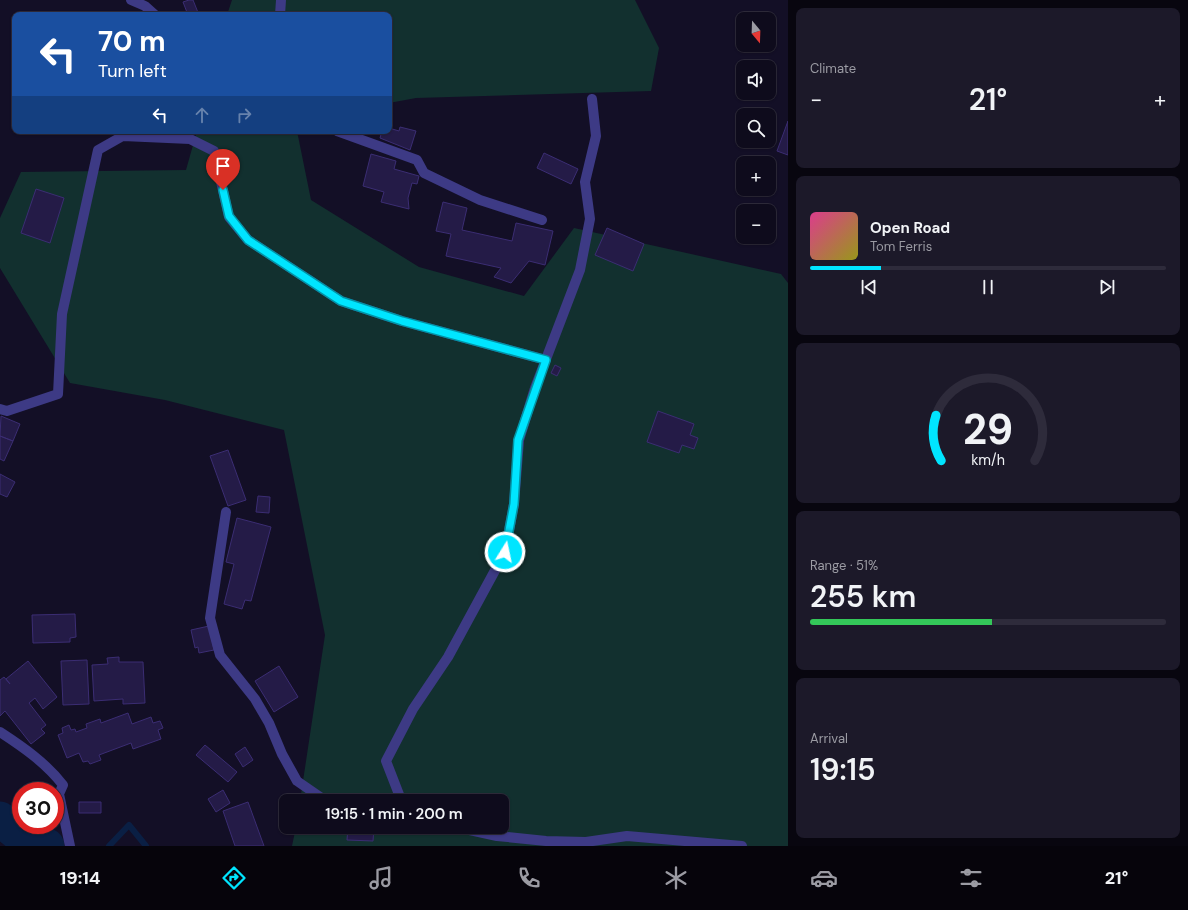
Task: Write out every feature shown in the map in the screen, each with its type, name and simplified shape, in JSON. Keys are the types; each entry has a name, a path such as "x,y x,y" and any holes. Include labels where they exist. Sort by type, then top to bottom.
{"street":[{"path":"131,0 145,6 152,12"},
{"path":"280,12 281,0"},
{"path":"398,794 386,761 412,708 448,657 505,552 514,504 518,440 580,270 590,218 585,182 596,136 592,99"},
{"path":"0,409 8,411 58,394 62,314 98,150 125,134"},
{"path":"138,134 190,139 214,151 229,216 248,240 341,301 402,321 546,360"},
{"path":"346,134 417,160 424,173 480,200 542,220"},
{"path":"226,512 210,618 220,655 255,699 297,781 316,794"},
{"path":"0,732 26,749 54,772 63,785 59,794 70,846"},
{"path":"488,834 546,841 586,842 627,836 742,846"}],"green space":[{"path":"232,0 635,0 659,48 651,91 416,98 392,102 392,12 228,12"},
{"path":"196,134 298,134 311,200 419,267 524,296 574,228 781,274 788,283 788,846 292,846 295,834 509,834 509,794 301,794 325,635 284,430 165,400 70,383 0,268 0,218 21,172 186,170"}],"building":[{"path":"193,0 198,12 187,12 183,2"},
{"path":"788,121 788,155 777,151"},
{"path":"400,127 416,131 410,150 380,138 381,134 392,134 392,129 399,131"},
{"path":"544,153 578,169 571,184 537,168"},
{"path":"371,154 396,161 394,169 419,176 417,184 412,183 408,198 409,209 381,202 384,192 363,186"},
{"path":"36,189 64,198 50,243 21,233"},
{"path":"443,202 467,208 462,230 512,241 516,223 553,231 545,265 529,261 511,283 494,277 501,268 446,256 451,234 436,231"},
{"path":"607,228 644,244 633,271 595,255"},
{"path":"555,365 561,368 557,376 551,373"},
{"path":"658,411 694,424 690,435 698,438 694,449 682,445 679,453 647,442"},
{"path":"1,416 20,424 13,441 0,436"},
{"path":"0,436 13,441 4,461 0,459"},
{"path":"228,450 246,500 228,506 210,456"},
{"path":"0,474 15,482 7,497 0,494"},
{"path":"258,496 270,497 269,513 256,512"},
{"path":"237,518 271,527 251,601 245,600 242,609 224,604 234,564 226,562"},
{"path":"75,614 76,637 70,638 70,642 33,643 32,615"},
{"path":"209,626 214,650 199,653 198,647 195,648 191,630"},
{"path":"119,657 119,662 143,662 145,703 123,704 123,699 94,701 92,665 108,664 107,658"},
{"path":"87,660 89,704 63,705 61,661"},
{"path":"28,661 57,697 43,709 35,698 29,703 46,725 41,729 45,733 31,744 5,711 0,716 0,680 4,677 10,684 6,679"},
{"path":"279,666 298,697 274,712 255,681"},
{"path":"128,713 132,724 151,717 153,723 160,721 163,728 158,730 161,739 133,749 131,743 99,755 101,760 90,764 88,761 83,762 79,753 67,758 58,735 63,733 62,728 69,725 71,730 75,729 76,732 87,728 86,724 100,719 101,723"},
{"path":"205,745 237,772 228,782 196,755"},
{"path":"245,747 253,760 243,767 235,754"},
{"path":"223,790 230,803 216,812 208,799"},
{"path":"79,802 101,802 101,813 79,813"},
{"path":"248,802 264,846 235,846 223,811"},
{"path":"347,834 374,834 373,841 347,840"}],"waterway":[{"path":"0,819 21,836 31,835 35,840 47,846"},
{"path":"109,846 129,825 146,846"}],"route":[{"path":"223,190 229,216 248,240 341,301 402,321 546,360 518,440 514,504 505,552"}]}
